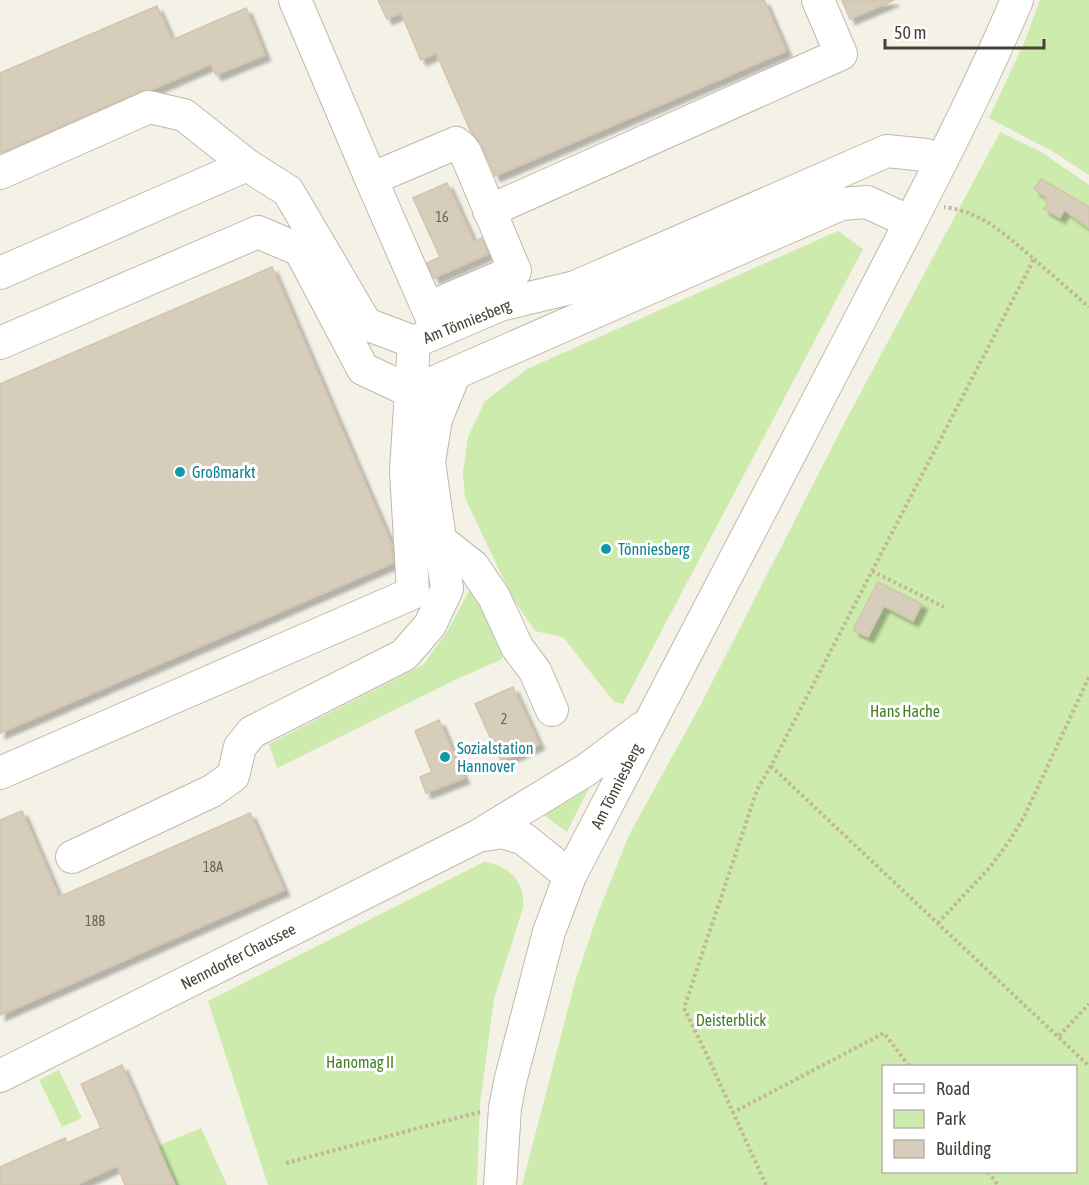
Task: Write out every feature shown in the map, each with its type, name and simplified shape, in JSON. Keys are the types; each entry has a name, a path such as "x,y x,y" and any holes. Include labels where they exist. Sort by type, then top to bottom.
{"street":[{"path":"0,773 413,592 406,471 412,392 427,328 371,179 295,0"},
{"path":"489,211 841,54 818,0"},
{"name":"Am Tönniesberg","path":"500,1185 505,1108 549,932 570,876 910,222 998,45 1017,0"},
{"name":"Am Tönniesberg","path":"0,173 149,107 184,115 247,165 288,191 366,324 427,328 500,305 521,285 575,287 887,151 926,155 940,161"},
{"path":"371,179 456,143 466,154 543,336"},
{"path":"0,273 247,165"},
{"path":"0,343 258,232 300,250 363,369 412,392 841,204 867,202 910,222"},
{"path":"72,857 212,791 233,776 240,747 252,732 404,656 430,625 447,589 429,462 436,419 454,375"},
{"path":"441,541 473,566 494,597 517,647 534,671 552,710"},
{"name":"Nenndorfer Chaussee","path":"0,1076 477,836 586,770 649,722"},
{"name":"Nenndorfer Chaussee","path":"477,836 503,832 524,838 570,876"}],"path":[{"path":"937,207 960,209 980,217 1034,259 1089,307"},
{"path":"766,1185 684,1008 757,790 1034,259"},
{"path":"872,571 944,607"},
{"path":"938,923 990,867 1010,840 1028,807 1089,677"},
{"path":"771,766 1089,1066"},
{"path":"1059,1036 1089,1004"},
{"path":"732,1113 884,1034 908,1065"},
{"path":"286,1163 490,1109 505,1108"},
{"path":"989,1173 998,1185"}],"green space":[{"path":"1040,0 1089,0 1089,175 1052,151 989,118 1024,43"},
{"name":"Hans Hache","path":"1000,132 1043,153 1089,185 1089,1185 522,1185 575,982 598,913 629,835 700,706 846,420"},
{"path":"838,231 863,249 623,704 614,702 563,637 535,631 512,597 465,498 463,472 468,437 485,401 527,369"},
{"path":"470,589 485,606 507,650 500,660 277,768 269,744 423,665 447,632"},
{"path":"597,772 567,832 538,811"},
{"name":"Hanomag II","path":"484,862 501,867 514,876 522,890 523,908 494,999 480,1104 477,1185 268,1185 208,1001"},
{"path":"59,1070 82,1118 62,1127 39,1080"},
{"path":"201,1128 227,1185 175,1185 158,1146"}],"building":[{"path":"378,0 764,0 786,51 495,176 481,144 471,132 436,53 421,60 401,13 387,19"},
{"path":"842,0 894,0 850,19"},
{"path":"157,6 172,40 246,8 265,55 216,75 211,64 151,90 142,91 0,153 0,73"},
{"path":"1041,179 1089,207 1089,228 1064,210 1060,218 1044,209 1048,202 1045,201 1047,198 1034,189"},
{"path":"447,183 474,242 482,238 488,254 434,278 427,263 440,257 413,198"},
{"name":"Großmarkt","path":"272,267 392,546 393,563 0,733 0,384"},
{"path":"878,582 922,604 913,621 884,606 868,637 853,630"},
{"path":"513,687 539,744 501,761 475,704"},
{"name":"Sozialstation Hannover","path":"439,720 464,778 426,793 420,777 432,772 415,731"},
{"path":"22,811 59,897 250,813 284,890 0,1015 0,820"},
{"path":"122,1065 175,1185 125,1185 117,1166 76,1185 0,1185 0,1167 65,1138 67,1143 101,1128 81,1084"}],"place":[{"name":"Großmarkt","path":"180,472"},
{"name":"Tönniesberg","path":"606,549"},
{"name":"Sozialstation Hannover","path":"445,757"}],"park label":[{"name":"Deisterblick","path":"731,1020"}]}
